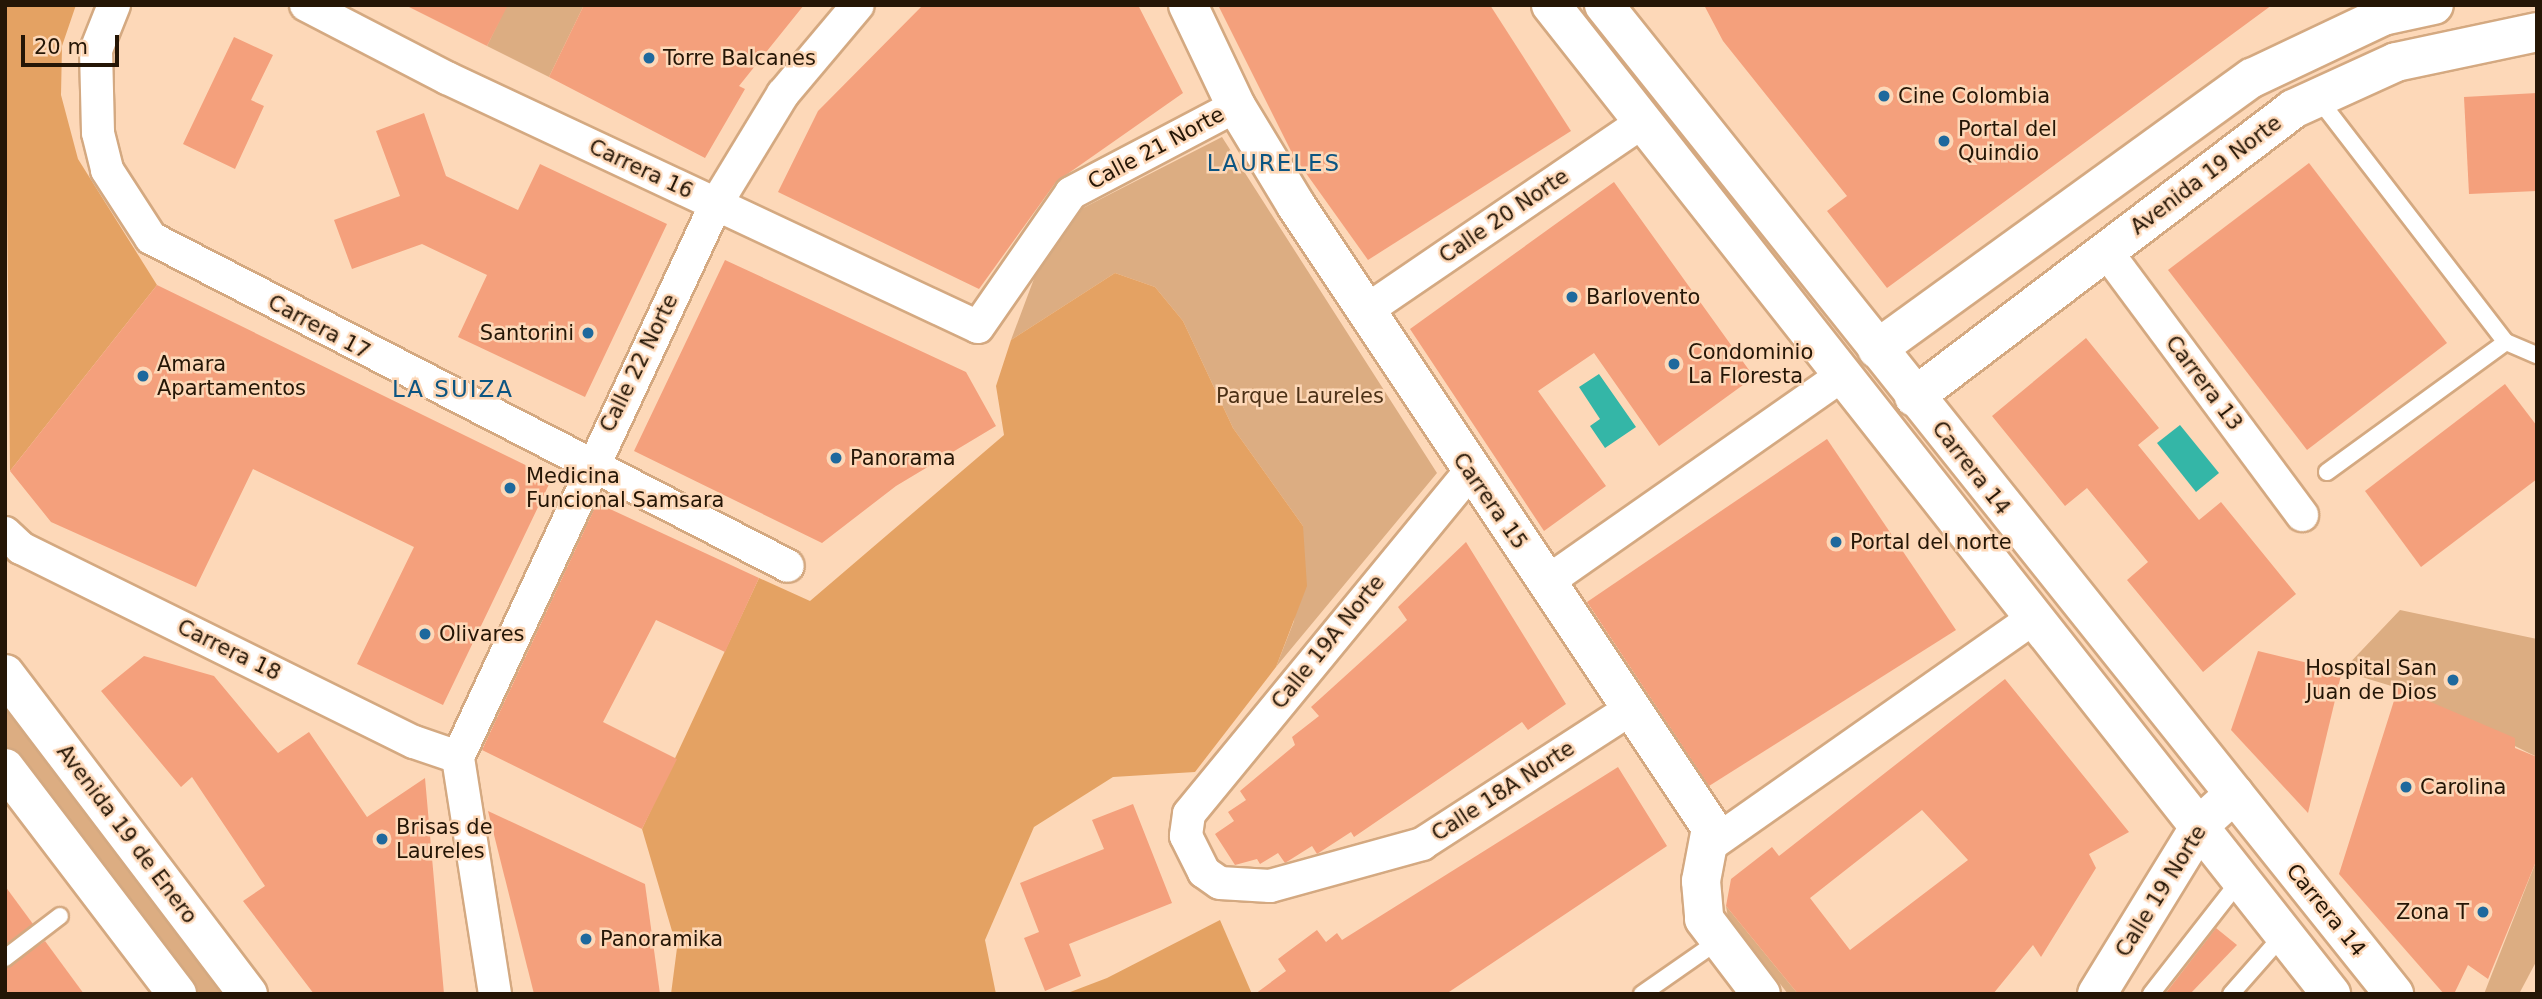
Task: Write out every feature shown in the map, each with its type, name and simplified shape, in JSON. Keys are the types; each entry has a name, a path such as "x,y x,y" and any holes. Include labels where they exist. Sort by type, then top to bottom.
{"main road":[{"name":"Carrera 15","path":"1188,5 1236,106 1469,473 1547,583 1711,828 1712,845"},
{"name":"Carrera 14","path":"1551,5 1641,123 2201,824 2331,994"},
{"name":"Carrera 14","path":"1604,5 1914,397 2394,994"},
{"path":"1877,349 2252,78 2383,16 2434,5"},
{"name":"Avenida 19 Norte","path":"1914,397 2292,109 2396,62 2537,32"},
{"name":"Avenida 19 de Enero","path":"5,674 248,994"},
{"path":"5,768 177,994"},
{"name":"Calle 19 Norte","path":"2097,994 2201,824 2234,794"},
{"path":"1712,845 1700,901 1718,941 1761,994"}],"street":[{"name":"Carrera 17","path":"114,5 96,50 98,133 107,170 151,238 588,468 788,566"},
{"name":"Carrera 16","path":"306,5 716,204 978,327"},
{"name":"Calle 22 Norte","path":"458,757 588,468 716,204 783,94 858,5"},
{"name":"Calle 21 Norte","path":"978,327 1071,193 1236,106"},
{"name":"Calle 20 Norte","path":"1367,310 1641,123"},
{"name":"Carrera 13","path":"2106,251 2302,515"},
{"path":"1547,583 1843,375"},
{"name":"Calle 19A Norte","path":"1245,887 1204,872 1186,836 1189,814 1469,473"},
{"name":"Carrera 18","path":"5,533 21,548 402,736 458,757"},
{"path":"1712,845 2034,618"},
{"name":"Calle 18A Norte","path":"1245,887 1422,844 1632,708"},
{"path":"458,757 495,994"}],"lane":[{"path":"2317,97 2506,342 2537,355"},
{"path":"2327,472 2506,342"},
{"path":"2151,994 2242,878"},
{"path":"5,958 60,916"},
{"path":"2231,994 2284,934"},
{"path":"1642,994 1718,941"}],"green space":[{"path":"507,5 584,5 549,77 487,46"},
{"name":"Parque Laureles","path":"1222,137 1437,473 1276,667 1294,621 1303,526 1233,428 1183,321 1155,287 1115,273 1011,340 1035,276 1083,208"},
{"name":"Hospital San Juan de Dios","path":"2400,610 2537,639 2537,757 2398,688 2342,671"},
{"path":"5,698 228,994 200,994 21,767 5,745"},
{"path":"2537,859 2537,960 2519,994 2484,994"},
{"path":"1726,906 1798,994 1788,994 1728,918"}],"shaded area":[{"path":"5,5 76,5 62,46 61,95 78,159 157,285 10,471"},
{"path":"1115,273 1155,287 1183,321 1233,428 1303,526 1307,586 1276,667 1195,772 1113,777 1034,827 985,940 996,994 671,994 677,948 642,829 759,578 810,601 1004,435 996,386 1011,340"},
{"path":"1220,920 1252,994 1065,994 1107,978"}],"water":[{"path":"1599,374 1636,427 1605,448 1590,426 1600,419 1579,387"},
{"path":"2180,425 2219,473 2196,492 2157,443"}],"building":[{"path":"405,5 508,5 487,46"},
{"path":"584,5 804,5 739,86 745,89 705,158 549,77"},
{"path":"923,5 1138,5 1183,93 1056,182 979,289 778,192 818,111"},
{"path":"1218,5 1490,5 1571,131 1368,260 1293,155"},
{"name":"Portal del Quindio","path":"1704,5 2272,5 1887,288 1827,211 1847,196 1723,41"},
{"path":"234,37 273,55 251,100 264,106 235,169 183,144"},
{"path":"2537,93 2537,191 2469,194 2464,97"},
{"path":"424,113 446,176 518,210 540,164 667,224 585,397 458,337 487,275 422,244 352,269 334,220 400,196 376,131"},
{"path":"2309,163 2447,343 2307,450 2168,270"},
{"path":"1614,182 1754,377 1659,446 1594,353 1538,391 1606,486 1544,531 1410,329"},
{"path":"725,260 966,372 996,426 896,486 822,543 634,451"},
{"path":"157,285 552,478 443,705 357,664 414,547 253,469 196,587 51,522 10,471"},
{"path":"2086,338 2159,428 2138,445 2199,520 2221,502 2296,594 2203,672 2127,580 2148,562 2087,488 2065,506 1992,416"},
{"path":"2505,384 2537,426 2537,479 2421,567 2365,491"},
{"path":"1827,439 1956,630 1709,786 1587,602"},
{"path":"597,503 759,578 725,652 656,620 603,722 677,759 642,829 482,750"},
{"path":"1466,542 1566,704 1528,730 1522,722 1354,837 1351,832 1317,854 1312,846 1285,863 1278,853 1260,864 1257,859 1235,865 1215,834 1234,821 1228,812 1246,800 1240,791 1295,745 1292,737 1319,716 1311,707 1407,620 1398,607"},
{"path":"2258,651 2342,671 2308,813 2231,730"},
{"path":"144,656 214,676 278,753 309,732 367,817 425,778 444,994 314,994 243,901 265,886 192,777 181,787 101,691"},
{"path":"2005,679 2129,832 2089,854 2096,868 2041,957 2033,945 1993,994 1798,994 1726,906 1731,879 1772,847 1779,856","holes":["1922,810 1968,860 1850,950 1810,898"]},
{"path":"2398,688 2515,738 2515,748 2537,757 2537,859 2488,979 2468,965 2454,994 2444,994 2339,874"},
{"path":"1618,767 1667,846 1446,994 1255,994 1286,971 1278,959 1317,930 1326,942 1337,933 1342,940"},
{"path":"1133,804 1172,903 1069,944 1081,976 1045,991 1024,938 1039,932 1020,883 1104,849 1092,820"},
{"name":"Panoramika","path":"488,811 645,884 660,994 534,994"},
{"path":"5,886 33,924 5,945"},
{"path":"2216,928 2237,945 2190,994 2165,994"},
{"path":"45,941 84,994 5,994 5,968"}],"place":[{"name":"Torre Balcanes","path":"649,58"},
{"name":"Cine Colombia","path":"1884,96"},
{"name":"Portal del Quindio","path":"1944,141"},
{"name":"Barlovento","path":"1572,297"},
{"name":"Santorini","path":"588,333"},
{"name":"Condominio La Floresta","path":"1674,364"},
{"name":"Amara Apartamentos","path":"143,376"},
{"name":"Panorama","path":"836,458"},
{"name":"Medicina Funcional Samsara","path":"510,488"},
{"name":"Portal del norte","path":"1836,542"},
{"name":"Olivares","path":"425,634"},
{"name":"Hospital San Juan de Dios","path":"2453,680"},
{"name":"Carolina","path":"2406,787"},
{"name":"Brisas de Laureles","path":"382,839"},
{"name":"Zona T","path":"2483,912"},
{"name":"Panoramika","path":"586,939"}],"district":[{"name":"LAURELES","path":"1274,163"},
{"name":"LA SUIZA","path":"453,389"}]}
